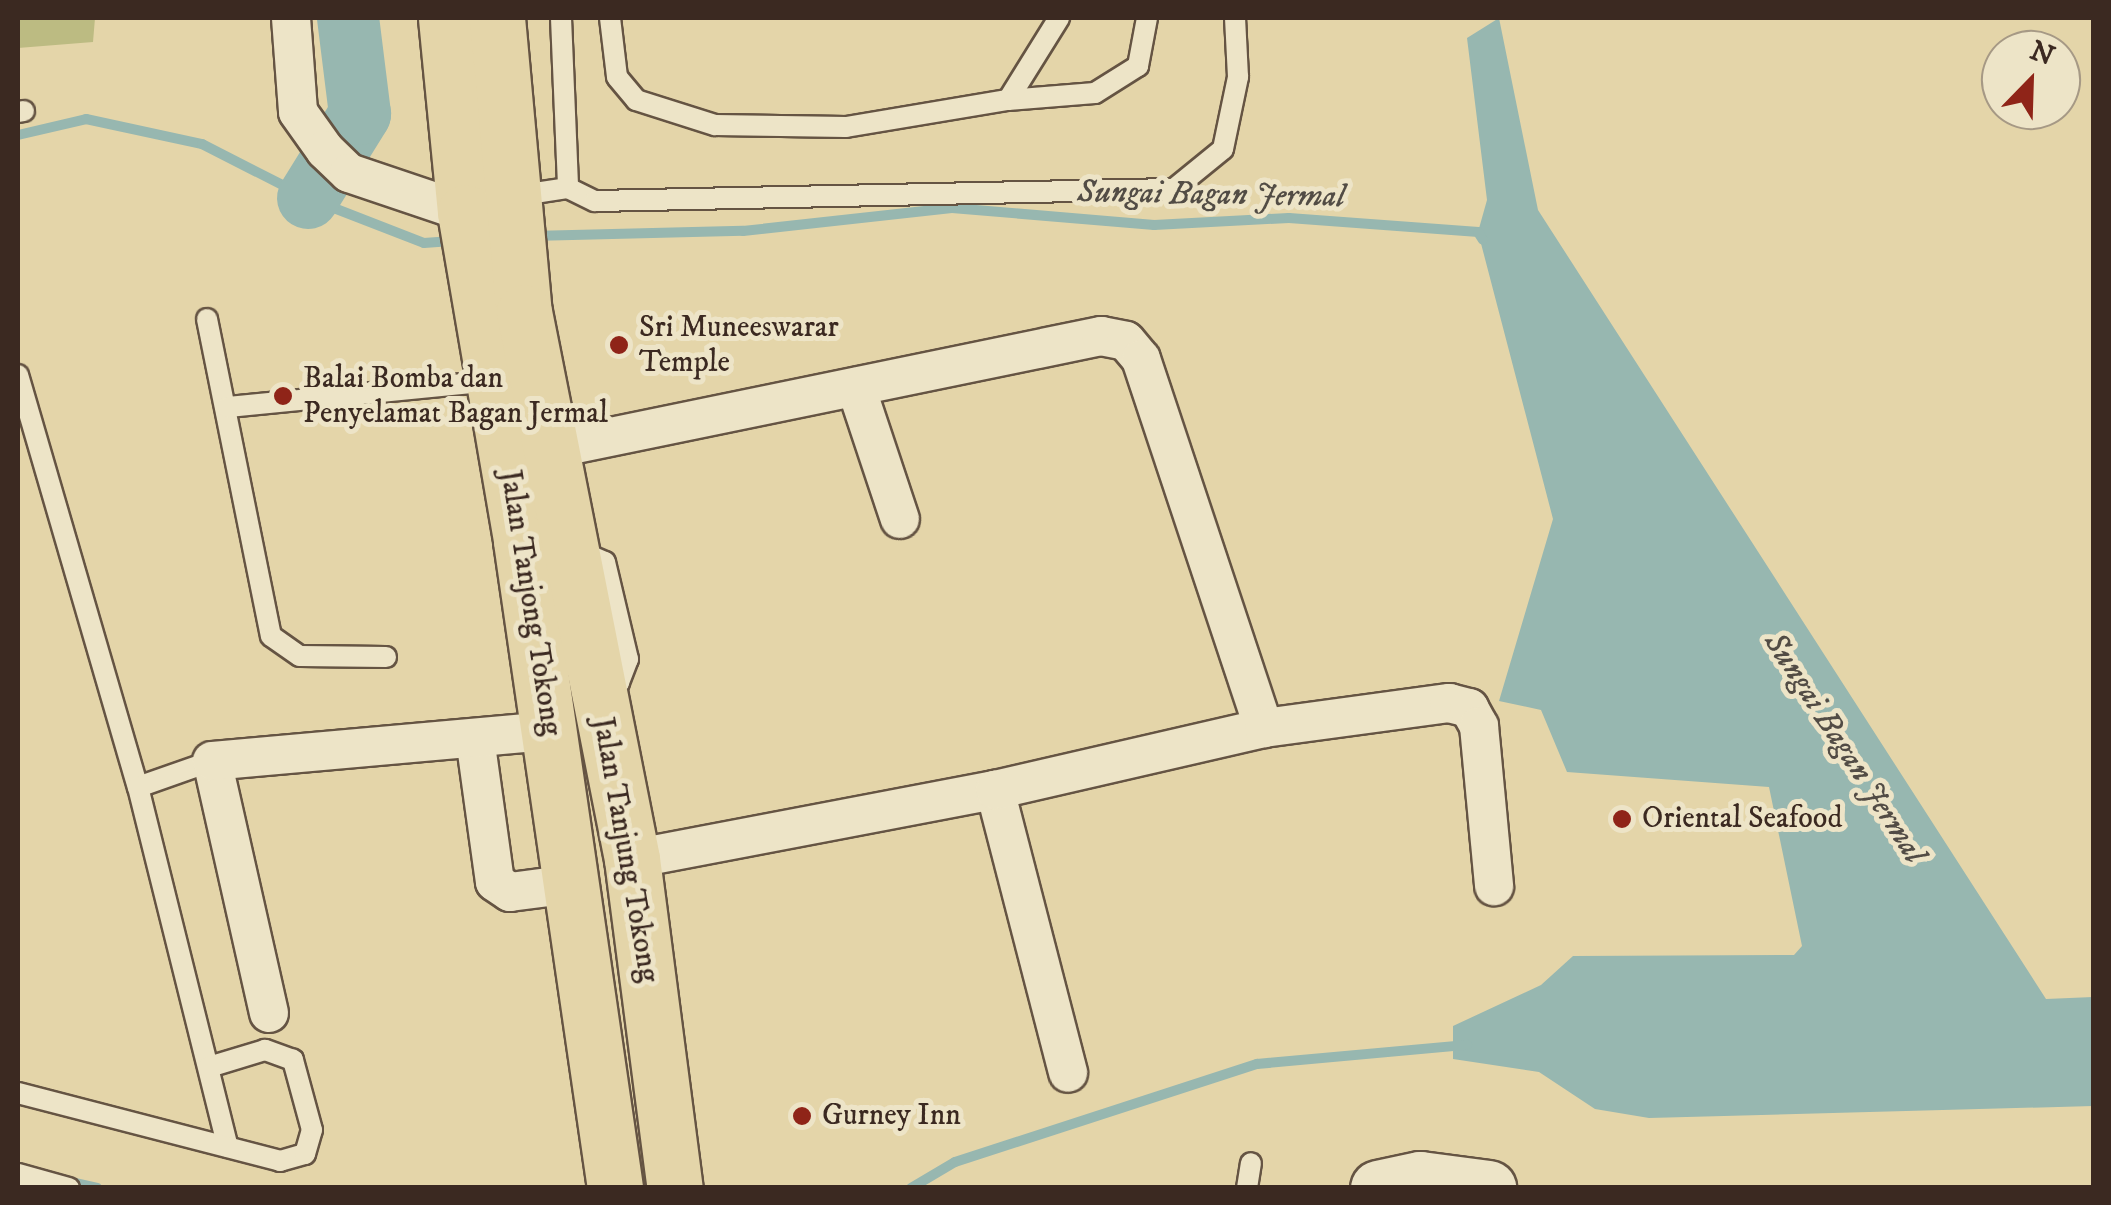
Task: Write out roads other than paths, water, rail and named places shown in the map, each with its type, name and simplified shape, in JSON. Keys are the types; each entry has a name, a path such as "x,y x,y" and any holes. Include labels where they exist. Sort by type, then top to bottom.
{"main road":[{"name":"Jalan Tanjong Tokong","path":"446,18 497,208"},
{"name":"Jalan Tanjong Tokong","path":"498,18 497,208 502,310 494,381 572,884 609,1179"},
{"name":"Jalan Tanjong Tokong","path":"502,310 552,449 567,554"},
{"name":"Jalan Tanjung Tokong","path":"567,554 632,860 679,1174"},
{"path":"1378,1188 1420,1179 1488,1188"}],"street":[{"path":"292,18 298,112 337,161 497,208"},
{"path":"552,449 1102,336 1126,340 1141,360 1264,728"},
{"path":"856,387 900,519"},
{"path":"632,860 995,790 1264,728 1449,703 1469,708 1479,726 1494,886"},
{"path":"269,1013 212,761 550,732"},
{"path":"475,738 495,882 510,892 572,884"},
{"path":"995,790 1068,1073"}],"lane":[{"path":"561,18 568,188"},
{"path":"610,18 617,77 636,100 715,125 846,127 1008,100 1095,93 1119,83 1138,66 1147,18"},
{"path":"1008,100 1059,18"},
{"path":"497,208 568,188 595,201 1174,188 1223,149 1238,77 1235,18"},
{"path":"207,318 228,407 271,636 300,656 386,658"},
{"path":"18,375 138,787 228,1147"},
{"path":"228,407 494,381"},
{"path":"138,787 212,761"},
{"path":"18,1093 293,1161 304,1154 312,1130 297,1070 285,1054 264,1050 209,1066"},
{"path":"1247,1188 1251,1162"},
{"path":"18,1174 68,1188"}],"water":[{"path":"1499,18 1538,210 2046,999 2093,997 2093,1106 1649,1118 1595,1109 1539,1072 1453,1059 1453,1026 1541,985 1573,956 1794,955 1802,946 1769,787 1567,772 1541,710 1499,701 1553,519 1478,232 1487,200 1467,38"}],"waterway":[{"path":"308,198 360,114 348,18"},
{"name":"Sungai Bagan Jermal","path":"18,135 86,119 202,144 308,198 424,243 455,241"},
{"name":"Sungai Bagan Jermal","path":"532,236 743,231 952,208 1154,225 1289,218 1478,232 1483,240"},
{"path":"911,1188 955,1162 1257,1064 1467,1045"},
{"path":"67,1181 97,1188"}],"place":[{"name":"Sri Muneeswarar Temple","path":"619,345"},
{"name":"Balai Bomba dan Penyelamat Bagan Jermal","path":"283,396"},
{"name":"Oriental Seafood","path":"1622,819"},
{"name":"Gurney Inn","path":"802,1116"}]}
